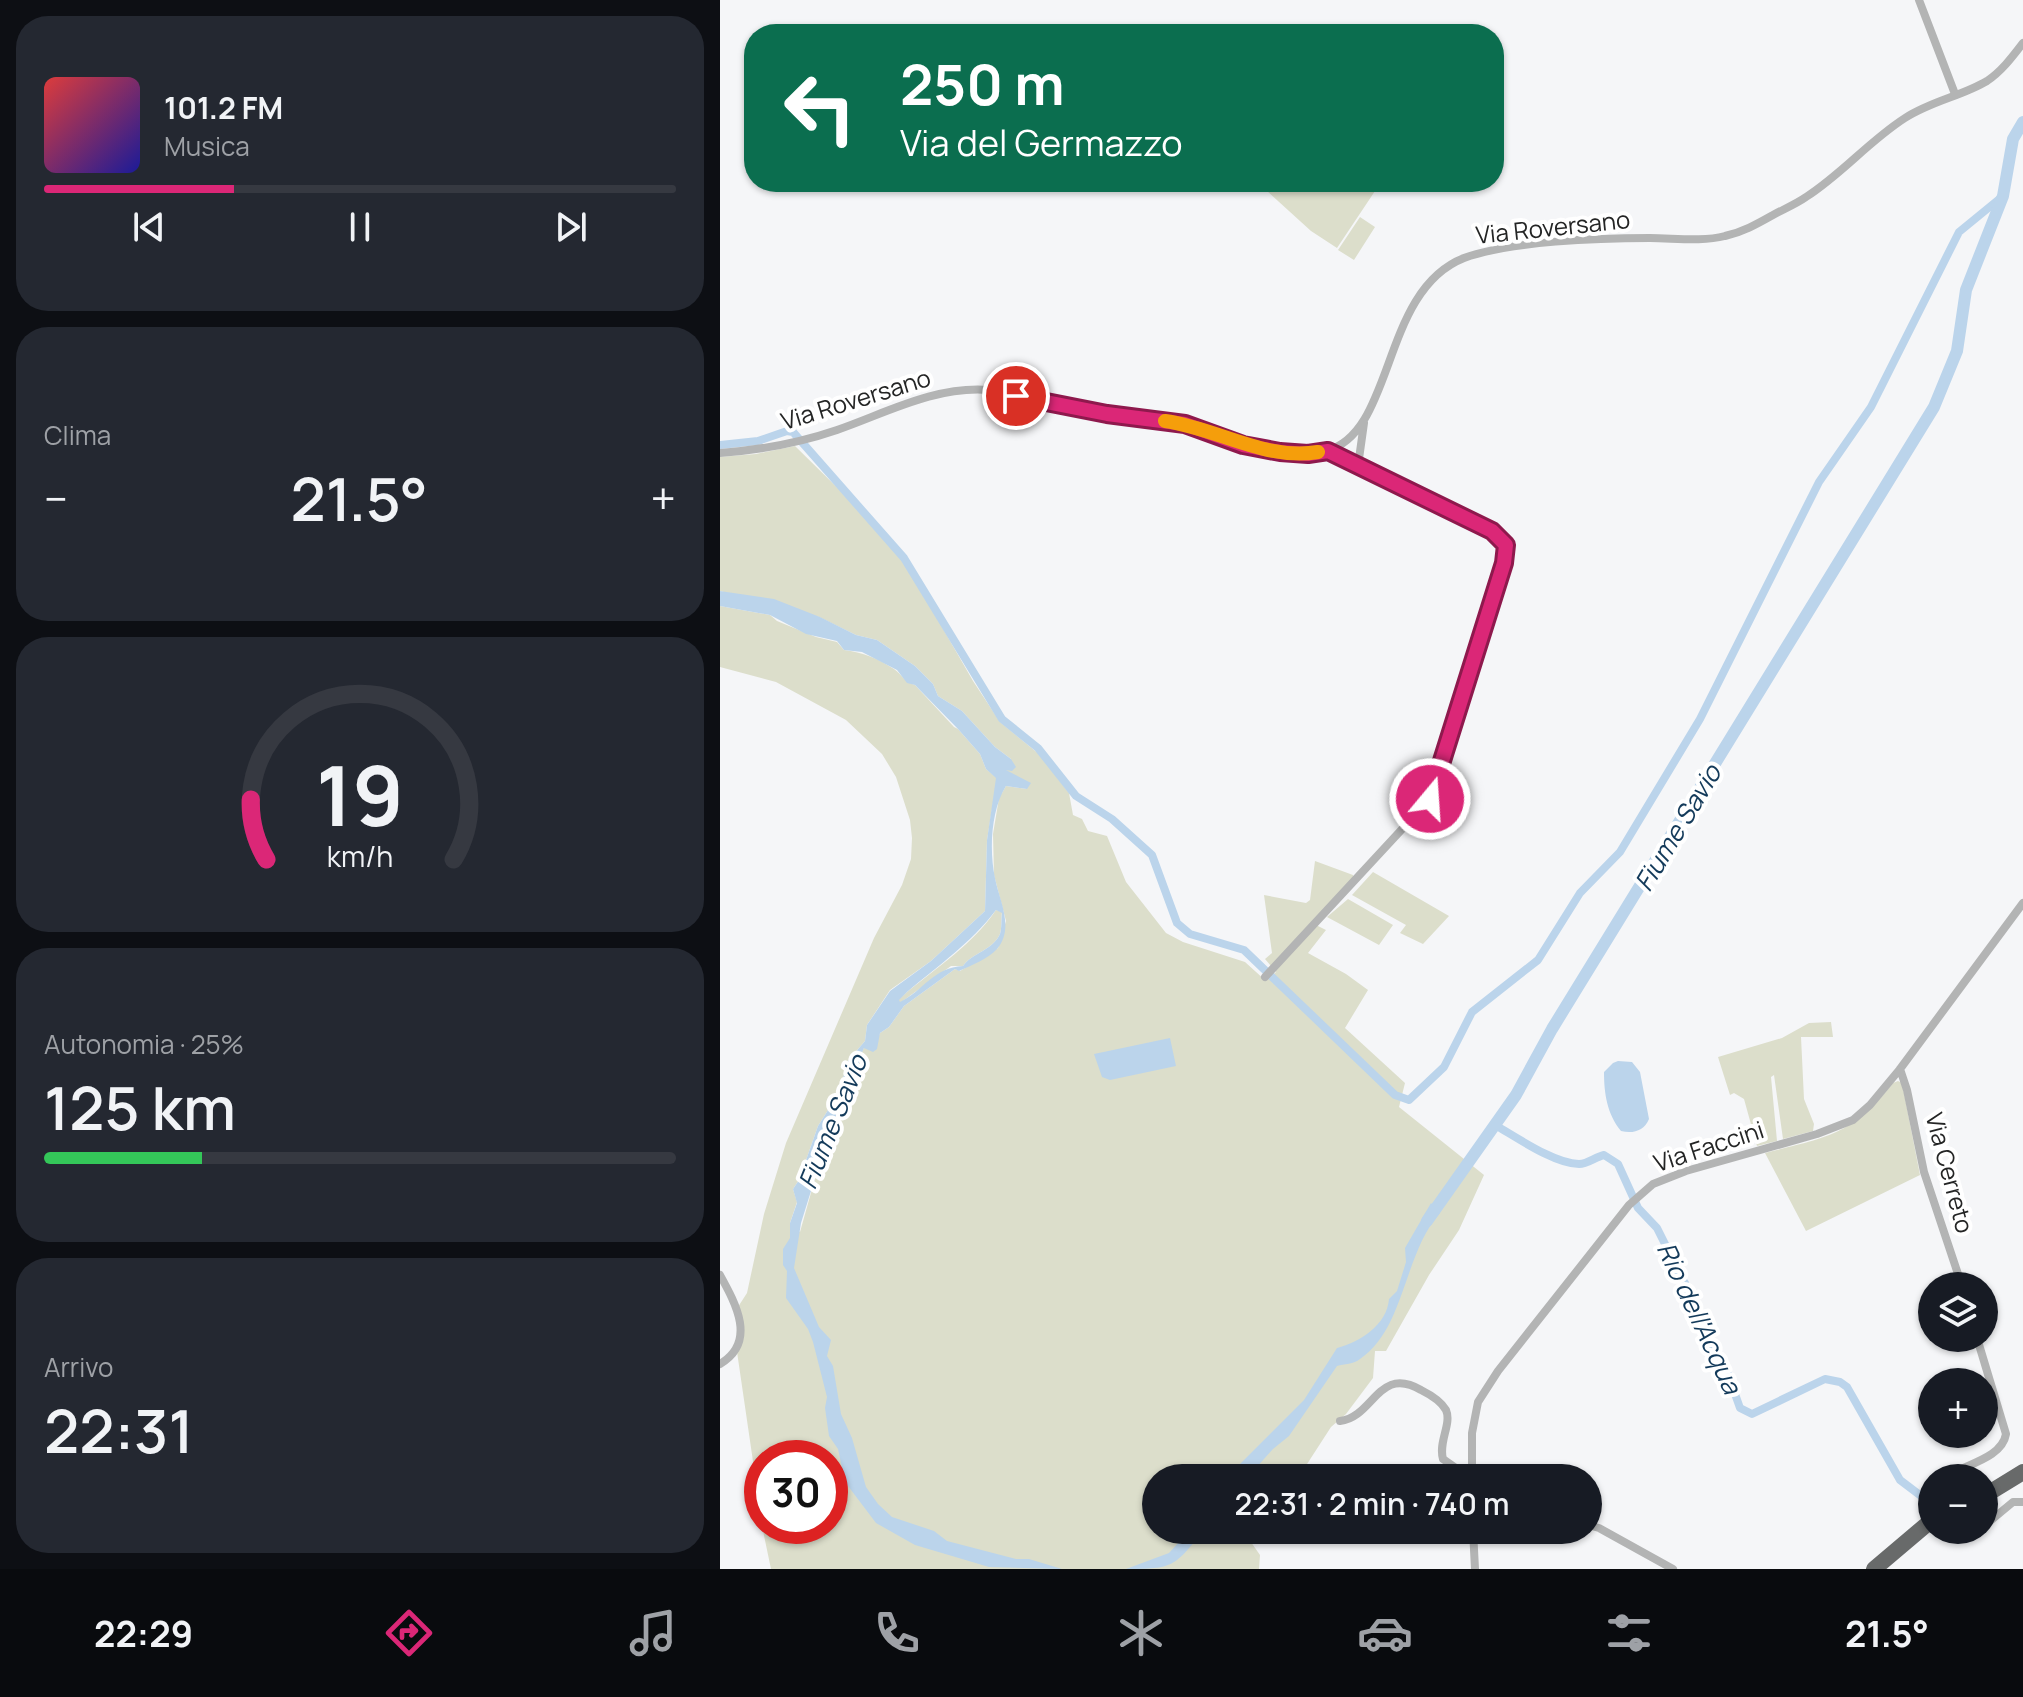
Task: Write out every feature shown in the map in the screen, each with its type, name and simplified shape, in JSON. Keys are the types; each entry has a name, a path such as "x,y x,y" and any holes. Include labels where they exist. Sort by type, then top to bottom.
{"highway":[{"path":"1998,1477 2023,1462"},
{"path":"1998,1487 2023,1472"},
{"path":"1874,1569 1918,1532"},
{"path":"1886,1569 1918,1543"}],"street":[{"path":"1919,0 1955,94"},
{"name":"Via Roversano","path":"720,453 761,450 835,431 925,398 954,391 988,390 1107,414 1185,424 1243,445 1280,452 1308,454 1328,451 1345,443 1364,422 1416,300 1429,279 1448,266 1467,257 1514,247 1615,238 1722,237 1746,230 1807,197 1884,132 1910,115 1988,80 2023,43"},
{"path":"1358,466 1364,422"},
{"path":"1265,977 1430,799 1504,563 1506,545 1492,531 1328,451"},
{"name":"Via Faccini","path":"1471,1464 1472,1433 1478,1402 1498,1371 1629,1205 1642,1192 1686,1171 1817,1134 1853,1120 1900,1069 2023,903"},
{"name":"Via Cerreto","path":"1900,1069 1924,1172 1957,1272"},
{"path":"720,1275 735,1302 740,1320 734,1355 720,1364"},
{"path":"1972,1464 2000,1448 2006,1434 1981,1352"},
{"path":"1340,1421 1348,1420 1385,1387 1404,1382 1413,1385 1444,1407 1447,1414 1440,1449 1443,1459 1450,1464"},
{"path":"1998,1514 2013,1502 2023,1502"},
{"path":"1602,1530 1673,1569"},
{"path":"1474,1544 1475,1569"}],"green space":[{"path":"1268,192 1374,192 1337,248 1311,231"},
{"path":"1360,217 1375,227 1354,260 1338,250"},
{"path":"795,446 862,512 903,559 1000,722 1039,754 1069,793 1073,815 1082,819 1088,831 1107,836 1126,882 1166,933 1183,942 1245,962 1266,981 1276,972 1265,959 1272,953 1264,895 1306,903 1310,900 1315,861 1353,875 1354,878 1314,924 1326,930 1308,953 1368,990 1345,1028 1405,1083 1399,1107 1484,1175 1459,1230 1429,1275 1386,1351 1375,1351 1373,1378 1346,1414 1331,1427 1307,1464 1142,1464 1142,1544 1252,1544 1260,1555 1259,1569 771,1569 766,1544 848,1544 848,1440 750,1440 736,1345 736,1310 747,1293 764,1214 786,1143 874,938 902,885 911,859 912,838 910,820 896,777 882,754 846,720 776,682 720,667 720,606 770,615 816,637 837,642 844,650 864,654 888,665 915,685 958,729 980,754 986,769 997,778 987,840 985,911 931,961 890,990 867,1025 865,1041 847,1062 840,1091 818,1126 793,1189 797,1202 790,1223 800,1232 816,1175 842,1105 857,1079 856,1063 864,1048 876,1043 880,1033 889,1027 904,1006 955,969 960,971 998,948 1006,921 994,875 993,834 999,798 1006,786 1027,789 1003,768 1011,759 995,747 962,711 938,696 933,684 915,666 877,640 856,635 819,617 720,591 720,457"},
{"path":"1373,872 1449,916 1423,944 1400,933 1406,925 1352,895"},
{"path":"1348,899 1393,925 1379,945 1327,917"},
{"path":"996,910 1002,912 1001,929 993,944 963,966 951,966 900,1003 898,1000 966,944"},
{"path":"1831,1022 1833,1037 1801,1037 1804,1099 1814,1124 1813,1131 1783,1139 1774,1075 1771,1077 1777,1141 1757,1146 1744,1099 1734,1093 1730,1095 1718,1057 1782,1038 1809,1023"},
{"path":"1898,1081 1902,1083 1920,1175 1806,1231 1765,1153 1836,1132 1864,1114"}],"water":[{"path":"720,591 774,599 856,635 877,640 915,666 933,684 938,696 962,711 995,747 1011,759 1016,767 1012,771 1006,770 1031,783 1027,789 1006,786 994,818 992,855 1004,914 1002,941 980,962 959,971 955,969 904,1006 889,1027 880,1033 877,1049 873,1052 864,1048 850,1101 842,1105 816,1175 801,1223 794,1268 819,1327 831,1340 827,1356 833,1366 841,1414 852,1438 866,1487 878,1504 892,1517 934,1531 947,1541 1062,1569 989,1567 915,1545 876,1523 848,1486 848,1440 832,1440 829,1436 825,1408 827,1397 813,1342 808,1329 786,1298 787,1271 783,1265 783,1249 790,1238 790,1223 797,1203 793,1189 818,1126 840,1091 847,1062 865,1041 867,1025 890,991 931,961 985,911 987,840 996,778 958,729 897,670 862,652 844,650 837,641 806,634 770,615 720,606","holes":["996,910 1002,913 1000,934 993,944 963,966 944,970 900,1002"]},
{"path":"1170,1038 1176,1066 1110,1080 1102,1077 1094,1054"},
{"path":"1618,1061 1632,1062 1640,1072 1649,1119 1634,1132 1621,1131 1607,1103 1604,1072"},
{"path":"1431,1203 1440,1213 1428,1229 1396,1310 1375,1346 1358,1361 1337,1366 1289,1436 1260,1464 1240,1464 1304,1400 1337,1348 1363,1337 1378,1324 1389,1299 1397,1291 1406,1262 1405,1248"},
{"path":"1177,1544 1193,1544 1172,1563 1154,1568 1126,1569 1169,1553"}],"waterway":[{"name":"Fiume Savio","path":"1427,1221 1516,1095 1552,1029 1934,407 1957,351 1966,290 2003,196 2013,139 2023,122"},
{"path":"720,445 758,441 787,431 793,432 904,558 1002,719 1038,748 1076,796 1112,819 1152,855 1177,923 1190,934 1244,950 1395,1095 1409,1100 1444,1067 1472,1012 1538,960 1580,893 1620,852 1700,719 1819,482 1871,407 1959,232 2003,196"},
{"name":"Rio dell'Acqua","path":"1495,1125 1559,1160 1582,1164 1604,1155 1618,1164 1638,1208 1657,1228 1673,1268 1685,1283 1701,1328 1724,1363 1740,1408 1752,1414 1825,1379 1840,1382 1847,1387 1900,1480 1918,1494"}],"slow traffic":[{"path":"1165,421 1185,424 1243,445 1280,452 1318,452"}],"route":[{"path":"1016,396 1107,414 1185,424 1243,445 1280,452 1308,454 1328,451 1492,531 1506,545 1504,563 1430,799"}]}
